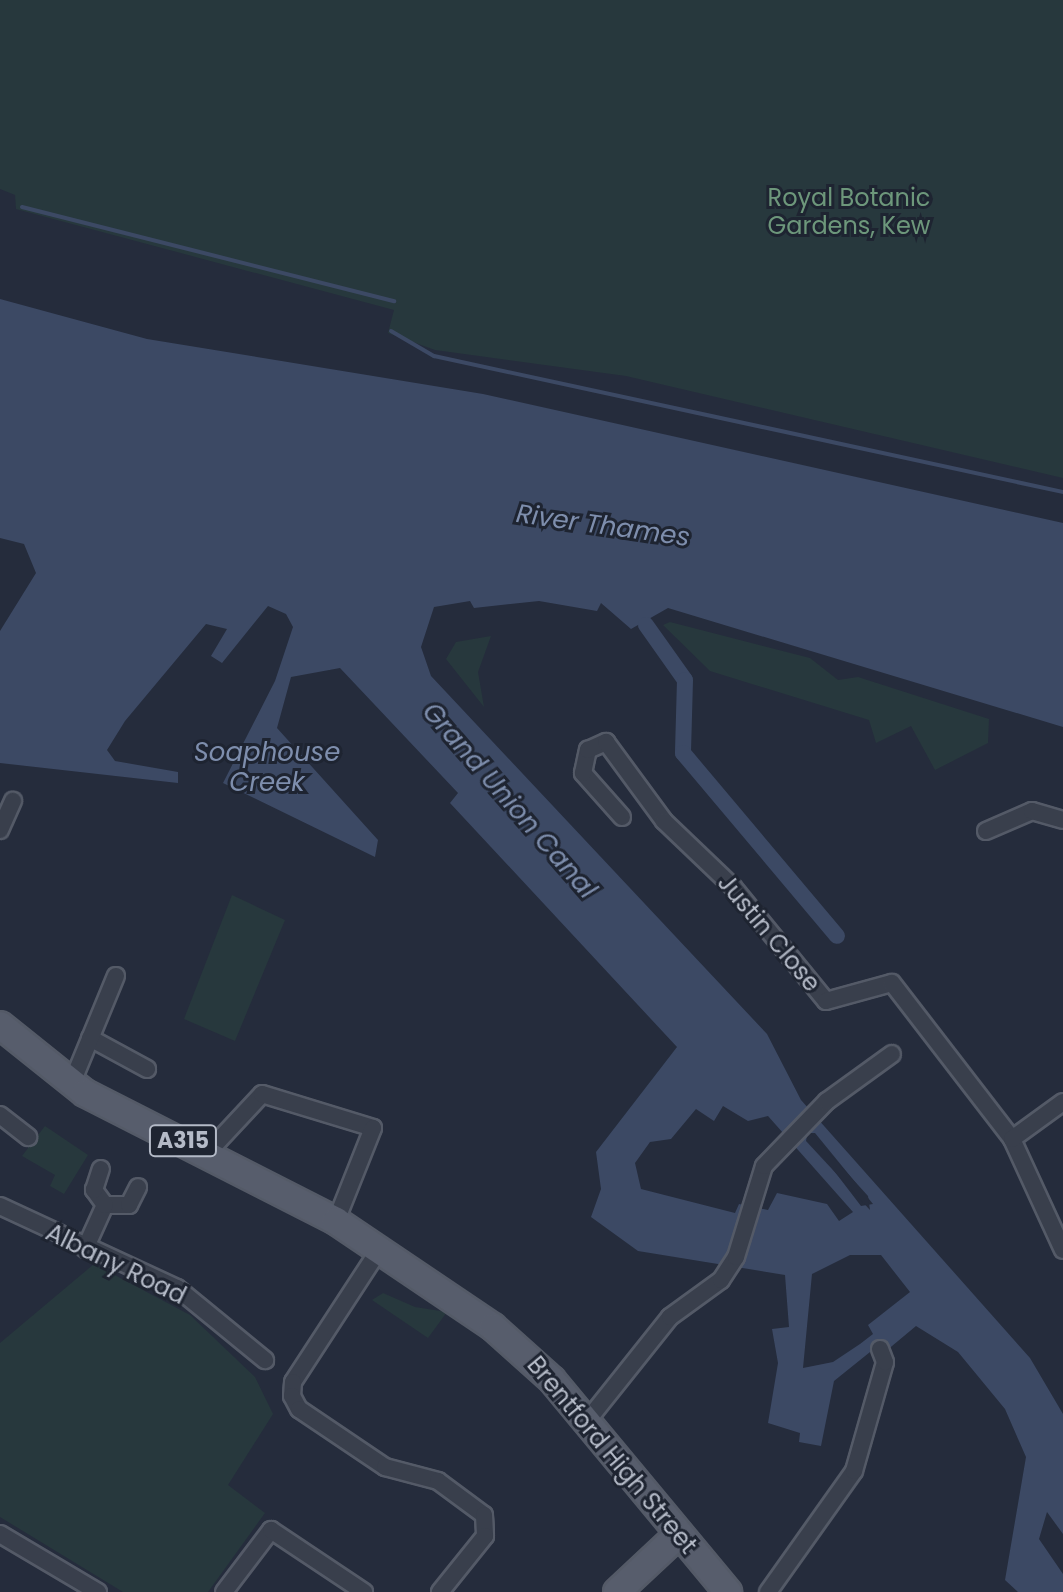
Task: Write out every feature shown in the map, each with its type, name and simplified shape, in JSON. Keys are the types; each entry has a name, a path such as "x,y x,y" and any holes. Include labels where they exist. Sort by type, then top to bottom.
{"main road":[{"name":"Brentford High Street","path":"0,1025 71,1085 208,1152 381,1247 525,1352 587,1421 728,1592"},
{"path":"617,1592 679,1534"}],"street":[{"name":"Justin Close","path":"622,817 583,773 588,750 598,744 606,742 664,821 733,887 826,1001 892,983 1012,1139"},
{"path":"0,830 13,801"},
{"path":"986,831 1032,811 1063,820"},
{"path":"71,1085 116,976"},
{"path":"90,1038 147,1069"},
{"path":"587,1421 670,1317 709,1293 736,1257 749,1202 764,1166 819,1111 892,1054"},
{"path":"208,1152 262,1094 373,1128 336,1221"},
{"path":"1063,1102 1012,1139 1063,1250"},
{"path":"0,1115 28,1137"},
{"path":"101,1169 94,1190 105,1205"},
{"path":"105,1205 129,1205 138,1187"},
{"path":"85,1249 105,1205"},
{"name":"Albany Road","path":"0,1206 85,1249 177,1288 265,1360"},
{"path":"381,1247 293,1382 299,1409 391,1471 446,1485 486,1520 485,1536 440,1592"},
{"path":"768,1592 854,1471 885,1362 880,1349"},
{"path":"224,1592 267,1533 286,1536 364,1592"},
{"path":"0,1534 98,1592"}],"green space":[{"name":"Royal Botanic Gardens, Kew","path":"0,0 1063,0 1063,478 626,376 435,350 388,333 394,310 16,209 15,195 0,189"},
{"path":"670,622 810,658 838,680 858,677 989,719 988,743 935,770 911,726 876,743 869,720 710,671 663,625"},
{"path":"491,636 478,672 484,707 446,659 456,642"},
{"path":"232,895 285,920 235,1041 184,1019"},
{"path":"45,1126 88,1155 64,1194 50,1186 55,1175 22,1156"},
{"path":"94,1264 190,1315 255,1377 273,1414 228,1485 265,1513 208,1592 123,1592 0,1517 0,1343"},
{"path":"383,1293 415,1307 447,1312 428,1338 372,1300"}],"water":[{"path":"0,299 147,339 483,394 1063,523 1063,727 668,608 631,629 601,603 597,611 539,601 474,608 470,601 434,607 421,647 431,676 767,1034 801,1100 1030,1358 1063,1414 1063,1534 1047,1512 1039,1539 1063,1574 1063,1592 1018,1592 1005,1580 1026,1457 1005,1409 958,1352 916,1326 886,1351 880,1344 834,1381 821,1446 799,1442 800,1433 768,1423 778,1363 772,1329 789,1327 785,1275 638,1251 591,1217 601,1189 596,1152 677,1047 450,803 458,793 340,668 291,677 277,728 378,840 375,857 223,783 275,681 293,627 286,614 268,606 222,663 211,656 227,629 206,624 125,721 107,750 115,761 178,772 178,783 0,763 0,631 36,573 24,544 0,538","holes":["723,1106 748,1121 768,1116 853,1212 839,1221 827,1204 777,1193 768,1210 739,1204 735,1213 641,1189 635,1163 650,1142 671,1139 696,1109 714,1121","805,1133 815,1133 873,1204 861,1206","850,1255 881,1255 910,1292 868,1325 873,1334 860,1344 833,1362 803,1368 812,1274"]}],"pier":[{"path":"808,1130 868,1196 870,1210 806,1141"}],"waterway":[{"path":"22,207 394,301"},
{"path":"391,331 434,356 1063,492"},
{"path":"646,625 685,680 683,753 837,936"}],"water label":[{"name":"River Thames","path":"603,526"},
{"name":"Soaphouse Creek","path":"267,768"},
{"name":"Grand Union Canal","path":"509,801"}]}
